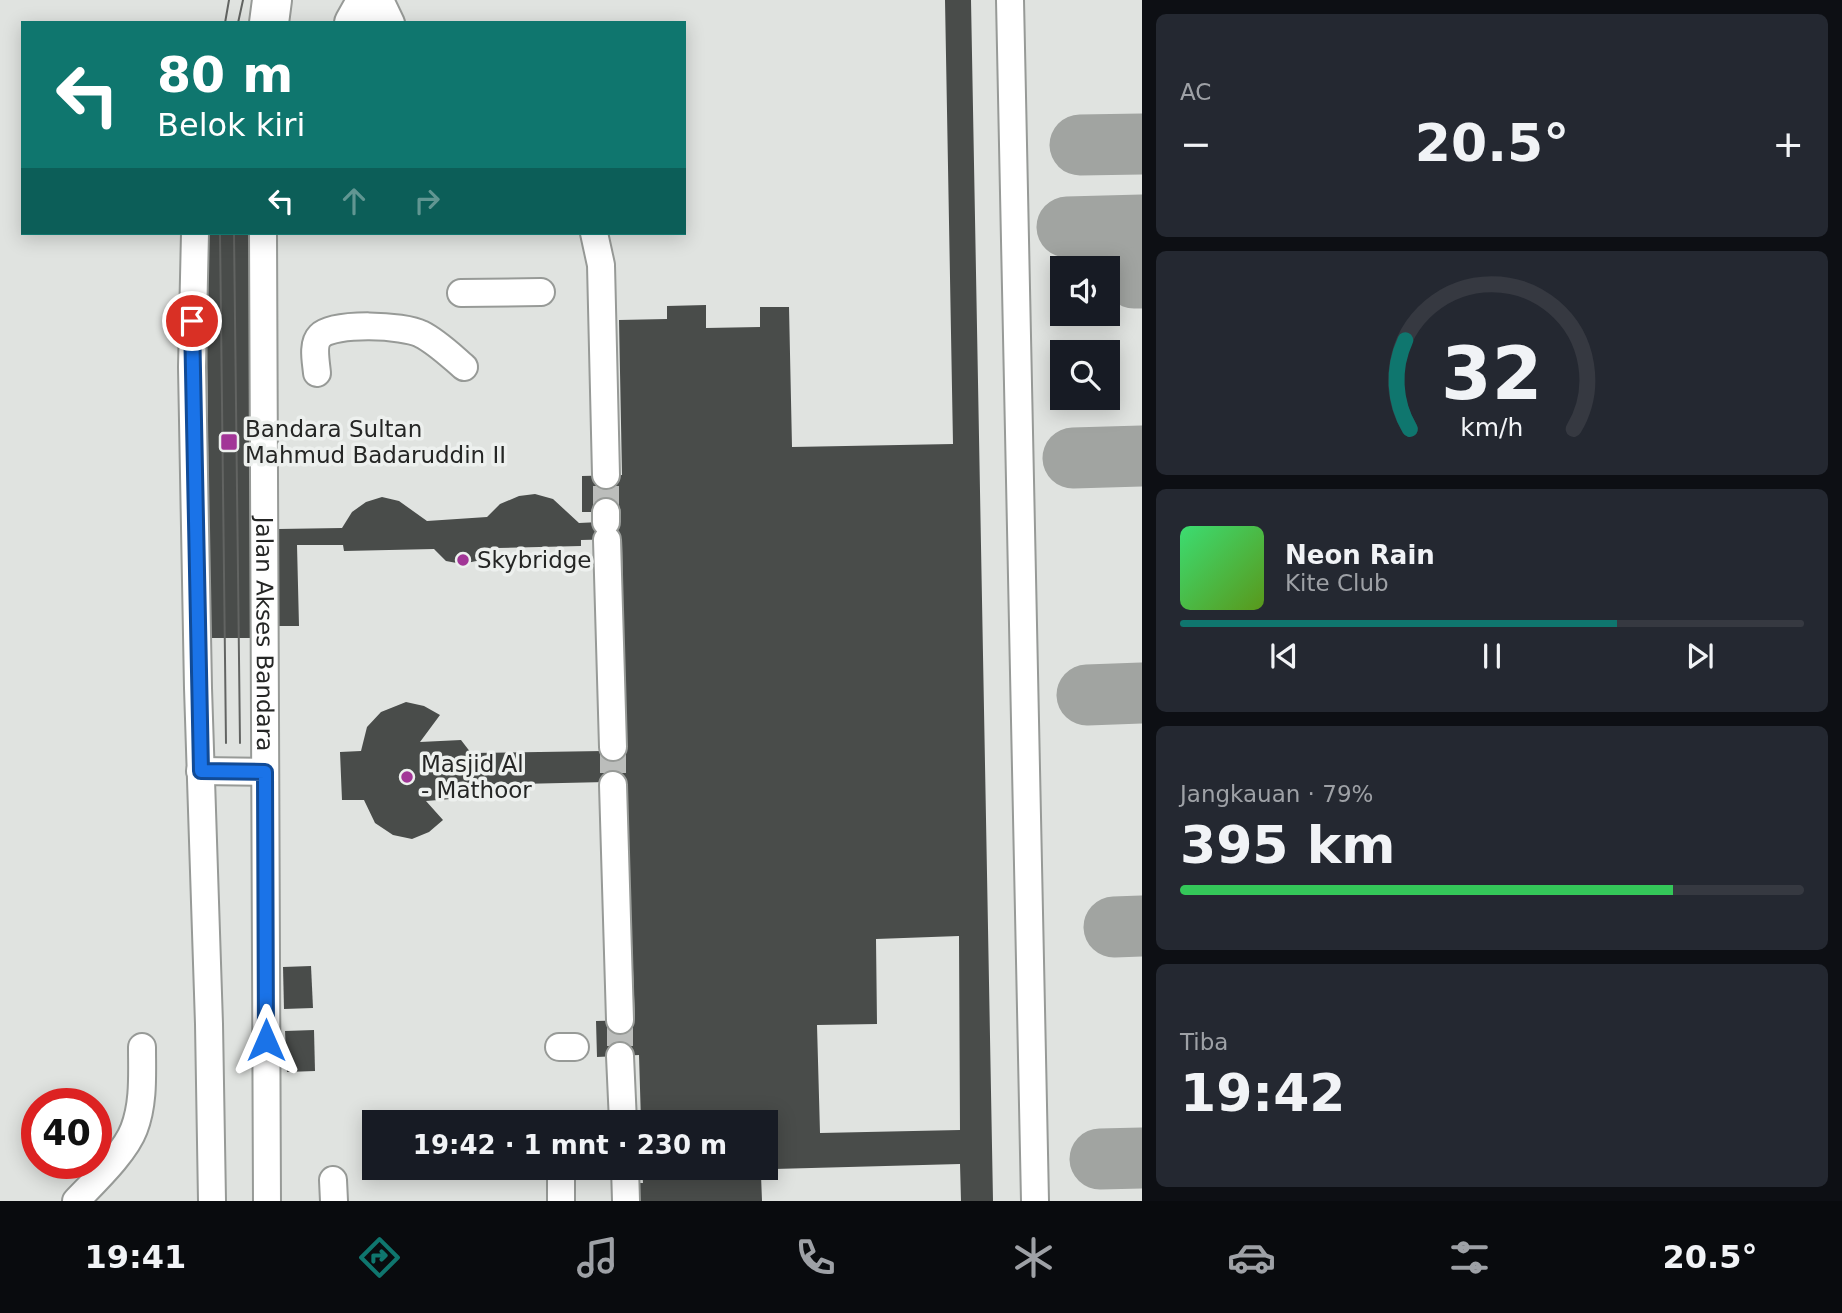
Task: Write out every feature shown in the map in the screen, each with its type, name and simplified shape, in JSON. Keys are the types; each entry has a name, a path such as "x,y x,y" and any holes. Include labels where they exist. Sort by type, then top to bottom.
{"highway":[{"path":"269,21 272,0"},
{"path":"355,21 367,0"}],"street":[{"path":"380,0 390,21"},
{"path":"1010,0 1035,1201"},
{"path":"195,235 192,367 212,1201"},
{"name":"Jalan Akses Bandara","path":"262,235 267,1201"},
{"path":"594,235 601,265 606,475"},
{"path":"461,293 541,292"},
{"path":"317,373 316,345 319,337 342,329 391,326 419,332 464,366"},
{"path":"606,524 613,747"},
{"path":"201,771 265,772"},
{"path":"613,785 620,1020"},
{"path":"76,1201 108,1168 134,1130 142,1090 142,1047"},
{"path":"620,1056 622,1110"},
{"path":"625,1180 626,1201"}],"building":[{"path":"945,0 971,0 993,1201 961,1201 960,1164 778,1169 778,1110 641,1110 639,1055 597,1057 596,1021 635,1020 626,790 606,782 472,785 463,798 426,801 443,820 429,832 412,839 393,835 375,823 364,800 342,800 340,752 361,751 367,727 381,712 406,702 424,706 440,715 420,742 461,740 471,753 603,751 625,741 622,539 581,540 581,546 497,548 481,560 462,564 446,561 434,549 344,551 343,545 297,545 299,626 279,626 279,638 210,638 206,235 275,235 278,529 342,528 352,512 366,502 382,497 399,501 427,521 487,517 500,504 519,496 535,494 553,499 579,523 621,521 621,512 582,512 582,476 622,475 619,320 667,319 667,306 706,305 706,328 760,327 760,307 789,307 792,447 953,444","holes":["959,936 960,1130 820,1133 817,1025 877,1024 876,939"]},
{"path":"311,966 313,1008 284,1009 283,967"},
{"path":"314,1030 315,1071 287,1072 285,1031"},
{"path":"643,1180 761,1180 762,1201 638,1201 637,1183 643,1183"}],"taxiway":[{"path":"1080,145 1142,144"},
{"path":"1067,227 1142,225"},
{"path":"1134,278 1142,278"},
{"path":"1073,458 1142,456"},
{"path":"1087,695 1142,693"},
{"path":"1114,927 1142,926"},
{"path":"1100,1159 1142,1158"}],"tunnel":[{"path":"606,475 606,512"},
{"path":"613,747 613,785"},
{"path":"620,1020 620,1056"}],"tram line":[{"path":"225,21 229,0"},
{"path":"238,21 243,0"},
{"path":"220,235 226,743"},
{"path":"234,235 240,743"}],"place":[{"name":"Bandara Sultan Mahmud Badaruddin II","path":"229,442"},
{"name":"Skybridge","path":"463,560"},
{"name":"Masjid Al - Mathoor","path":"407,777"}],"route":[{"path":"192,321 201,771 265,772 266,1040"}]}
